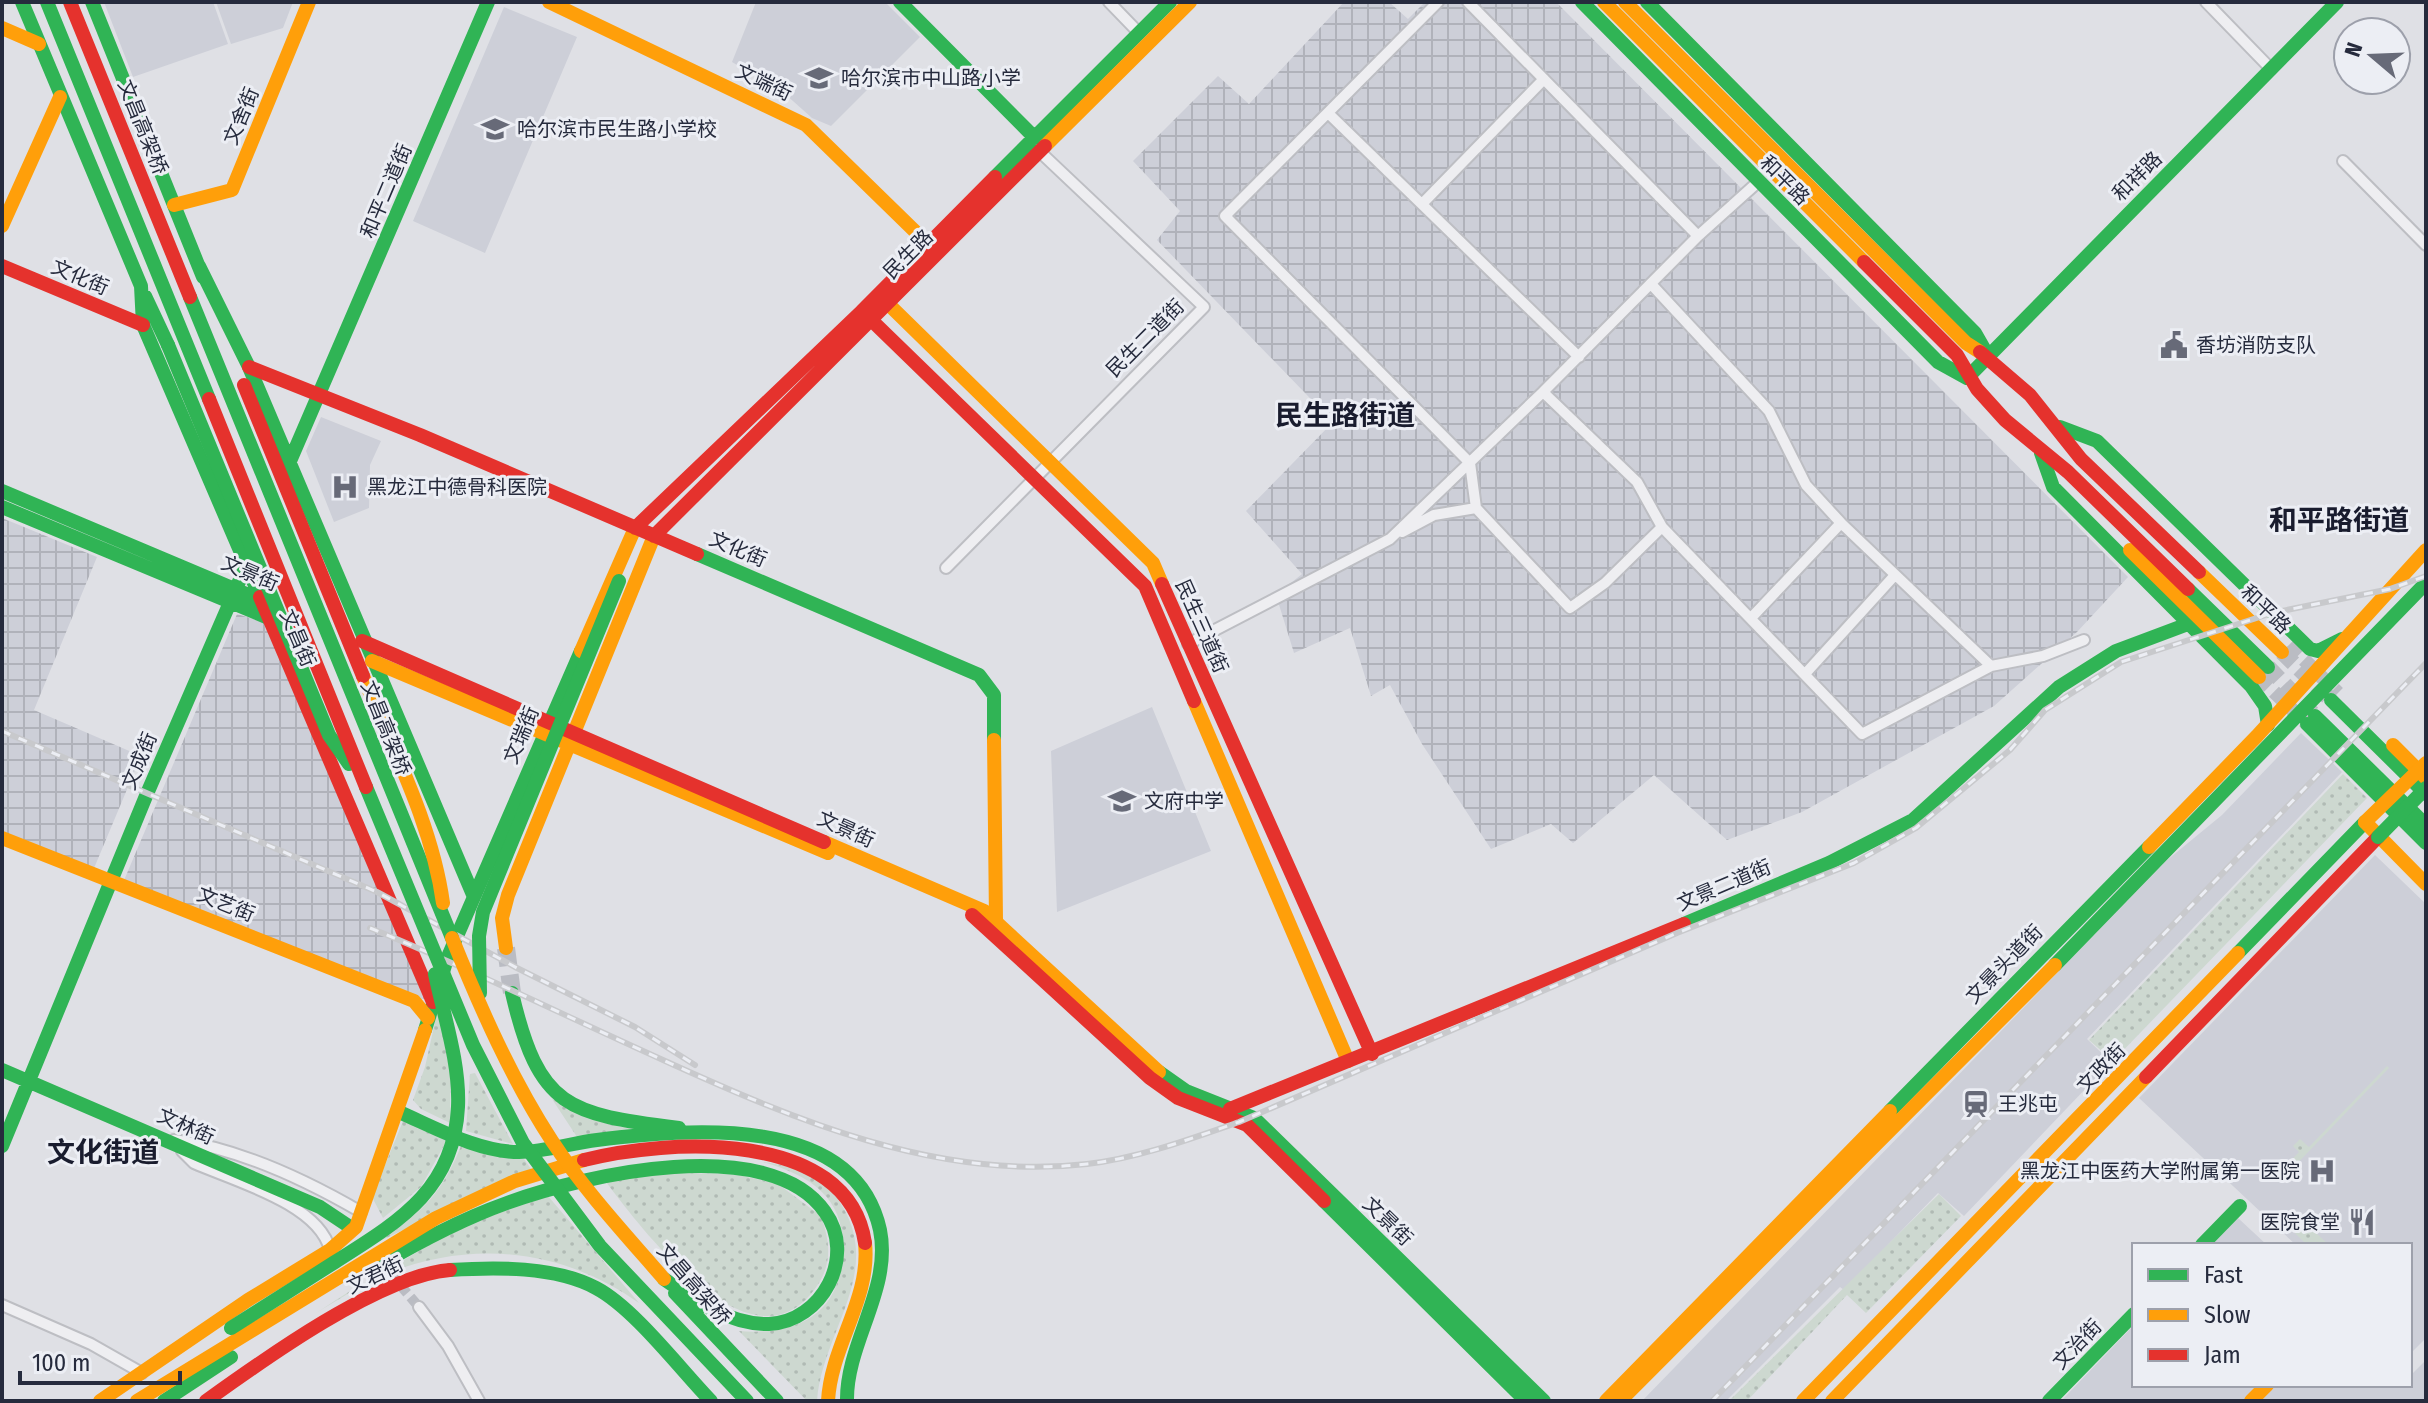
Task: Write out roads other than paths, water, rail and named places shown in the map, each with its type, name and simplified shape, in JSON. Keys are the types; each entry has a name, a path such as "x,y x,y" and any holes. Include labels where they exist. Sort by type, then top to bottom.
{"main road":[{"name":"文昌街","path":"22,2 329,735 368,790"},
{"name":"文昌高架桥","path":"47,2 430,944 493,1087 523,1142 589,1234 623,1274 747,1401"},
{"name":"文昌高架桥","path":"70,2 482,1011 551,1139 596,1202 694,1317 777,1401"},
{"path":"92,2 424,825 438,868 446,926"},
{"name":"文舍街","path":"174,205 232,190 309,2"},
{"name":"和平二道街","path":"321,396 488,2"},
{"name":"文端街","path":"549,2 806,125 929,245"},
{"name":"民生二道街","path":"900,2 1035,144"},
{"name":"民生路","path":"482,1011 479,936 483,912 619,581 635,553 1170,2"},
{"name":"民生路","path":"883,299 929,245 1190,2"},
{"name":"和平路","path":"1582,2 1938,362 1967,378 2041,451"},
{"path":"1595,2 1603,22 1642,41"},
{"name":"和平路","path":"1604,2 1957,355 1967,378"},
{"name":"和平路","path":"1625,2 1966,343 1988,356 2286,648"},
{"path":"1644,2 1655,32"},
{"name":"和平路","path":"1644,2 1975,333 1988,356"},
{"name":"和祥路","path":"1967,378 2337,2"},
{"path":"2,28 39,44"},
{"path":"2,226 60,97"},
{"name":"文化街","path":"2,266 143,325"},
{"path":"199,266 249,367 290,461 474,897"},
{"name":"文昌街","path":"141,286 143,325 433,1002"},
{"name":"民生三道街","path":"883,299 1153,563 1372,1054"},
{"name":"民生路","path":"635,528 867,316"},
{"name":"民生三道街","path":"867,316 1145,586 1348,1061"},
{"name":"文化街","path":"249,367 979,675 994,695 996,920"},
{"name":"文成街","path":"2,1146 111,880 290,461 321,396"},
{"path":"2060,427 2097,441 2310,649 2318,651 2342,639"},
{"path":"2041,451 2053,487 2251,686 2265,706 2268,725"},
{"path":"2041,451 2060,481 2263,672"},
{"name":"文景街","path":"2,491 233,595 267,617 376,663 546,727"},
{"name":"文景街","path":"2,507 368,643 572,739 983,922 1150,1078 1178,1098 1247,1125 1526,1401"},
{"name":"文瑞街","path":"433,1002 447,959 635,528"},
{"path":"506,948 502,918 508,895 654,536"},
{"name":"文景头道街","path":"1606,1401 2268,725 2342,639 2426,550"},
{"name":"文景头道街","path":"1620,1401 2196,823 2426,583"},
{"name":"文景二道街","path":"1230,1109 1372,1054 1829,863 1913,820 2059,687 2116,651 2188,624"},
{"path":"2426,778 2334,696 2426,791"},
{"path":"2426,825 2311,720 2426,843"},
{"name":"文景街","path":"572,739 984,911 1156,1070 1186,1091 1254,1118 1544,1401"},
{"name":"文政街","path":"1803,1401 2365,822 2426,763"},
{"name":"文政街","path":"1832,1401 2426,791"},
{"path":"2365,822 2426,884"},
{"name":"文艺街","path":"2,838 414,1001 428,1018"},
{"path":"140,1399 209,1343 402,1219 420,1204 447,1162 460,1114 460,1090 430,944"},
{"path":"512,993 525,1051 535,1072 548,1091 567,1105 612,1119 802,1143 847,1171 874,1207 882,1254 879,1285 844,1382 844,1401"},
{"path":"361,1212 399,1112 433,1002"},
{"name":"文林街","path":"2,1070 320,1207 350,1227"},
{"path":"399,1112 507,1151 597,1140 726,1134"},
{"path":"140,1399 408,1231 492,1189 600,1155 700,1150 754,1151 807,1163 845,1192 855,1211 865,1239 867,1267 834,1362 828,1401"},
{"path":"164,1401 415,1243 474,1215 538,1193 644,1170 691,1167 748,1171 802,1188 834,1224 839,1244 837,1266 824,1295 805,1313 790,1319 771,1324 742,1321 710,1310 664,1279"},
{"path":"2204,1243 2240,1206"},
{"name":"文君街","path":"100,1401 248,1300 330,1250 356,1227 361,1212"},
{"name":"文君街","path":"206,1401 288,1343 408,1279 442,1271 487,1268 568,1277 597,1288 625,1310 711,1401"},
{"name":"文治街","path":"2049,1401 2132,1316"},
{"path":"124,1386 209,1343"},
{"path":"173,1401 241,1375"}],"street":[{"path":"1109,2 1139,33"},
{"path":"1438,2 1225,216 1470,463 1476,508 1570,608 1605,583 1662,527"},
{"path":"1468,2 1698,236"},
{"path":"2206,2 2271,69"},
{"path":"1422,204 1544,79"},
{"path":"1328,113 1579,357"},
{"name":"民生二道街","path":"946,568 1204,307 1035,144"},
{"path":"2343,161 2426,245"},
{"path":"1390,539 1579,357 1698,236 1758,182"},
{"path":"1651,284 1769,411 1806,485 1841,523 1991,666"},
{"path":"1543,392 1637,482 1662,527 1862,734 1991,666 2043,656 2084,640"},
{"path":"1188,644 1434,515 1476,508"},
{"path":"1751,618 1841,523"},
{"path":"1805,674 1895,575"},
{"path":"168,1139 209,1144 329,1193 361,1212"},
{"path":"168,1139 194,1163 313,1219 328,1239 330,1250"},
{"path":"2,1305 91,1344 142,1373"},
{"path":"419,1307 448,1346 479,1401"}],"tunnel":[{"path":"2289,645 2338,693"},
{"path":"2282,652 2331,700"},
{"path":"2268,667 2315,716"},
{"path":"2259,677 2307,724"},
{"path":"506,948 512,993"},
{"path":"381,1263 419,1307"}],"railway":[{"path":"370,928 764,1104 869,1141 976,1163 1031,1167 1106,1161 1164,1147 1239,1122 1677,933 1854,863 1916,828 2010,750 2045,710 2121,662 2272,613 2390,589 2426,576"},
{"path":"1712,1401 2426,663"},
{"path":"2,731 377,892 517,968 635,1027 695,1065"}],"place":[{"name":"哈尔滨市中山路小学","path":"819,78"},
{"name":"哈尔滨市民生路小学校","path":"495,129"},
{"name":"香坊消防支队","path":"2174,345"},
{"name":"黑龙江中德骨科医院","path":"345,487"},
{"name":"文府中学","path":"1122,801"},
{"name":"王兆屯","path":"1976,1104"},
{"name":"黑龙江中医药大学附属第一医院","path":"2322,1171"},
{"name":"医院食堂","path":"2362,1222"}],"district":[{"name":"民生路街道","path":"1345,415"},
{"name":"和平路街道","path":"2339,520"},
{"name":"文化街道","path":"103,1152"}]}
